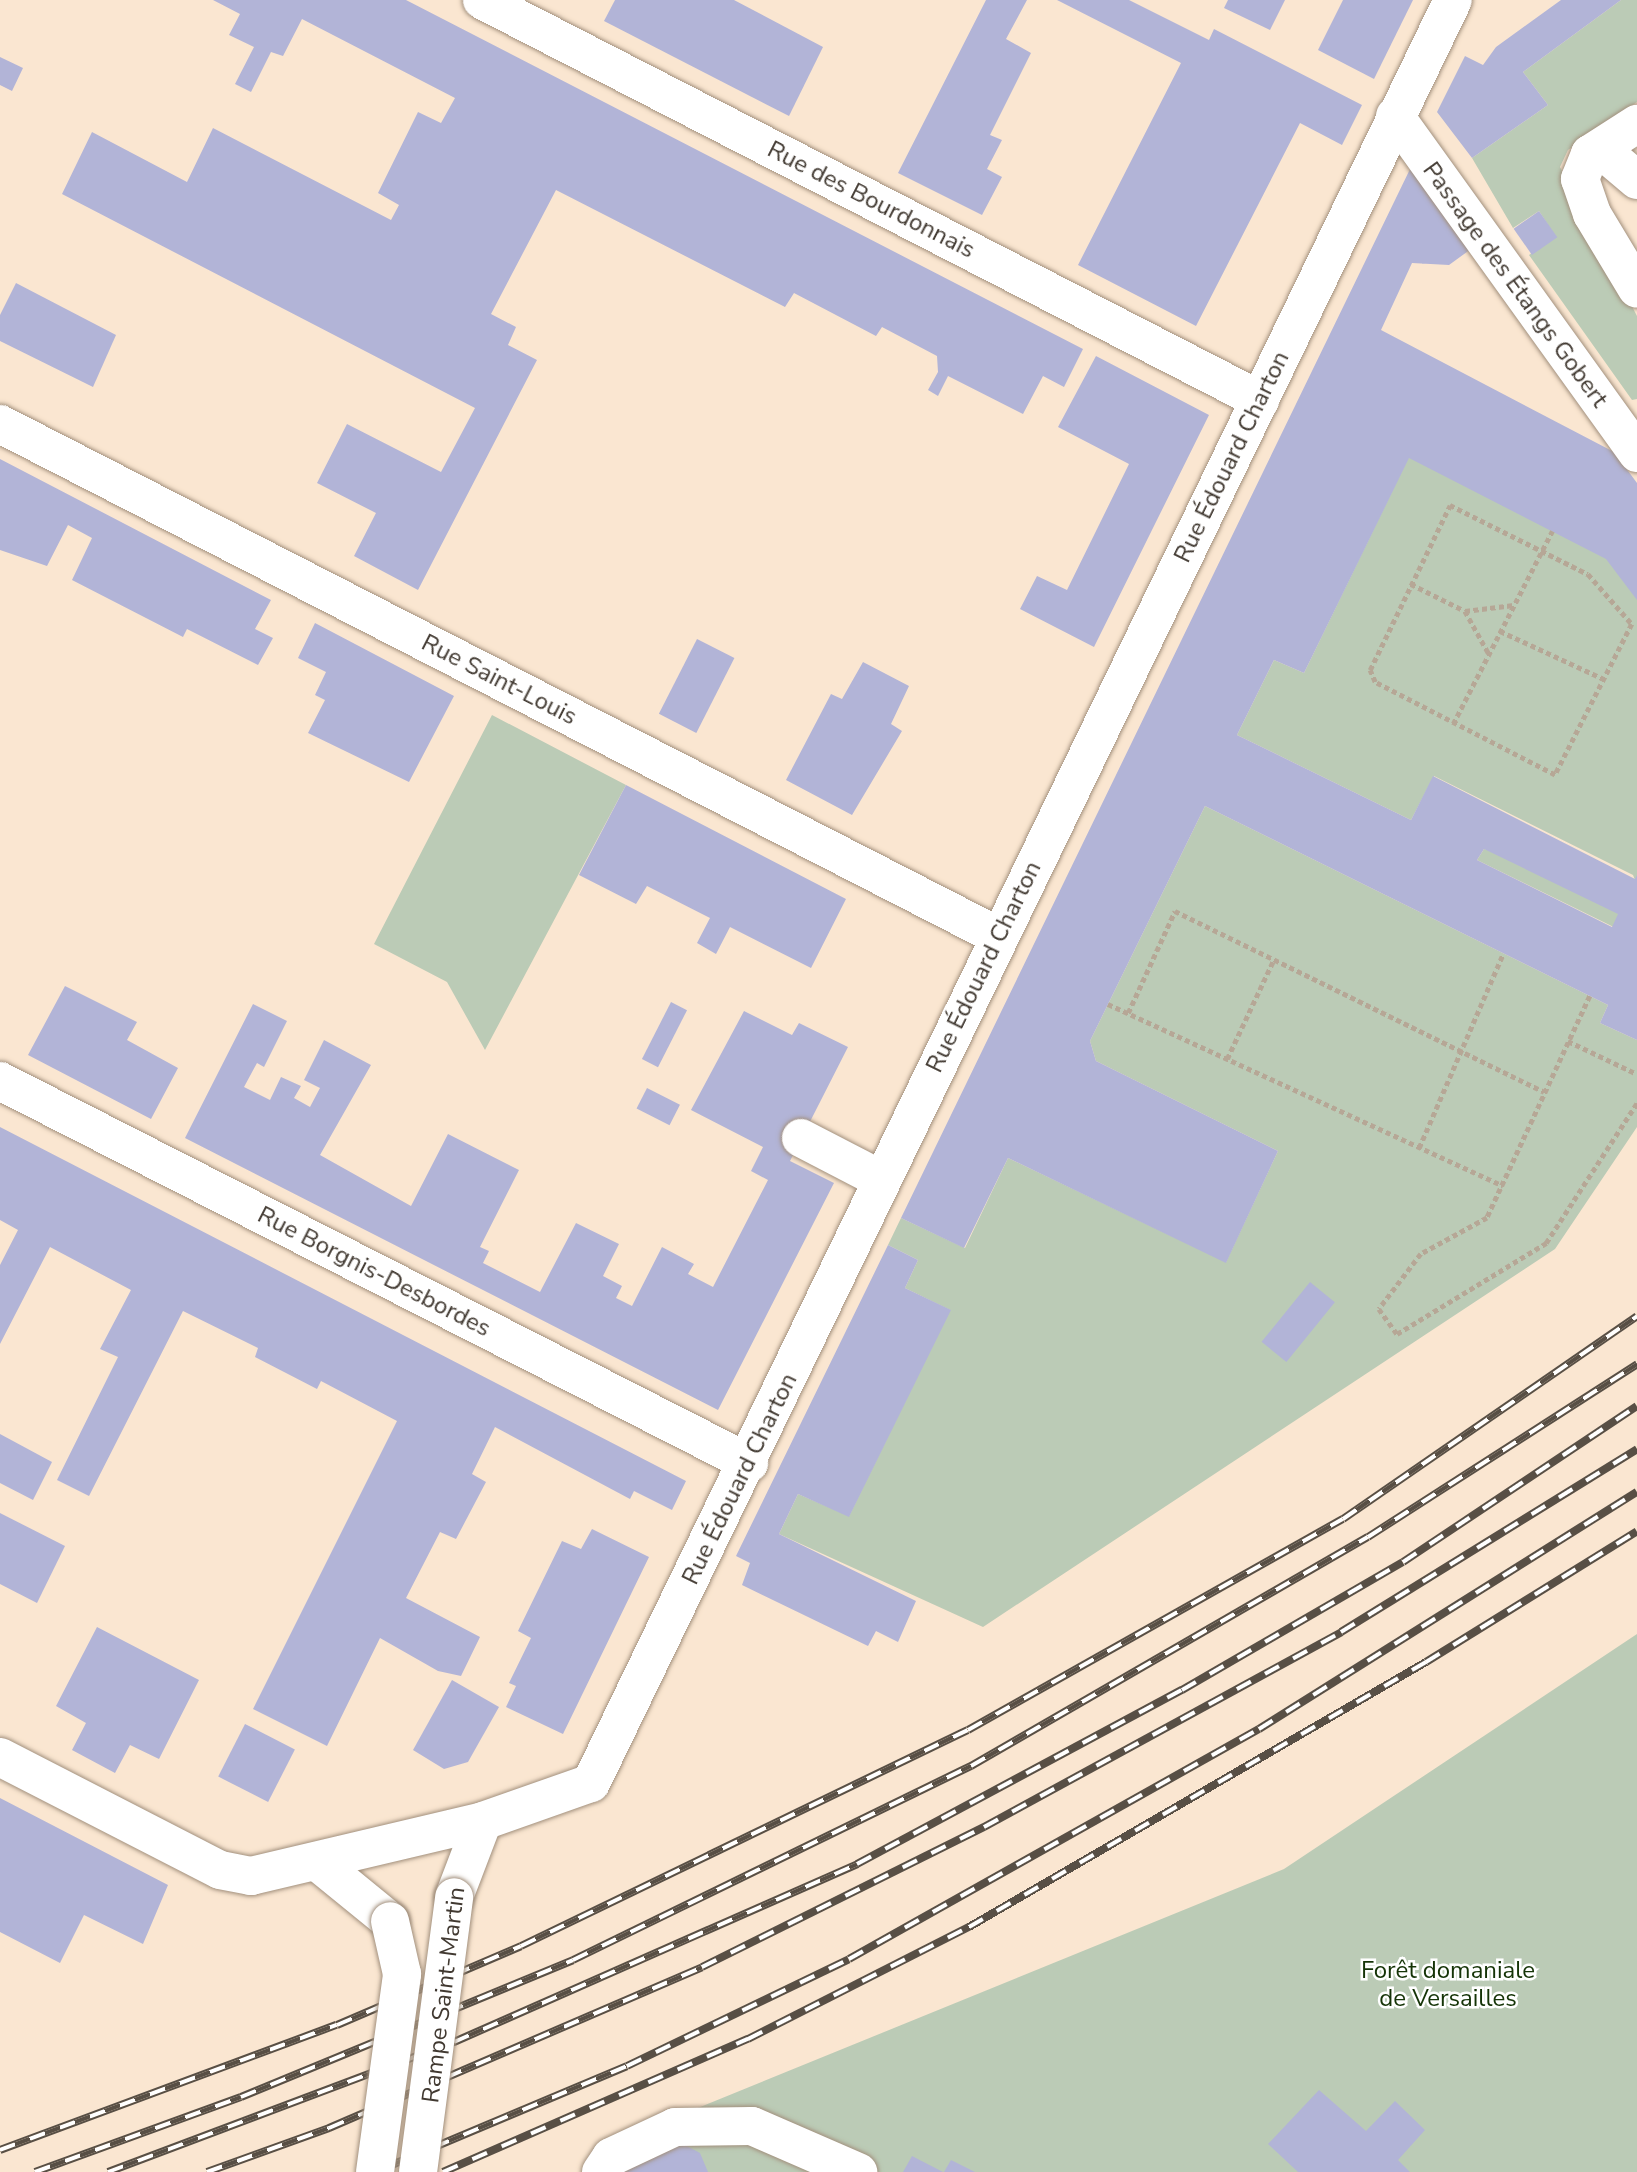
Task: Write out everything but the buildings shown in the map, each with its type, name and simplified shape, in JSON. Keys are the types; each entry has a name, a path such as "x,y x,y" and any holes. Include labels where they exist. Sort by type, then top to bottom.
{"street":[{"name":"Rue des Bourdonnais","path":"482,0 1260,400"},
{"name":"Rue Édouard Charton","path":"0,1757 220,1870 251,1876 320,1864 483,1821 592,1783 749,1463 998,936 1453,0"},
{"name":"Passage des Étangs Gobert","path":"1395,116 1637,453"},
{"path":"1637,124 1590,154 1580,179 1592,214 1637,289"},
{"path":"1590,154 1617,157 1637,180"},
{"name":"Rue Saint-Louis","path":"0,424 998,936"},
{"name":"Rue Borgnis-Desbordes","path":"0,1081 749,1463"},
{"path":"801,1138 882,1180"},
{"name":"Rampe Saint-Martin","path":"418,2172 454,1897 483,1821"},
{"name":"Rampe Saint-Martin","path":"320,1864 373,1901 390,1921 402,1974 375,2172"},
{"path":"601,2172 611,2157 676,2127 727,2126 752,2126 858,2172"}],"path":[{"path":"1450,505 1543,548 1588,574 1632,624 1555,775 1375,682 1370,670 1450,505"},
{"path":"1453,724 1552,531"},
{"path":"1411,584 1465,611 1514,605"},
{"path":"1465,611 1489,654"},
{"path":"1500,631 1604,679"},
{"path":"1128,1013 1175,911 1462,1049 1544,1093"},
{"path":"1419,1148 1503,954"},
{"path":"1227,1059 1274,958"},
{"path":"1590,996 1487,1218 1421,1254 1379,1309 1396,1334 1546,1242 1637,1103"},
{"path":"1108,1004 1503,1186"},
{"path":"1568,1041 1637,1073"}],"green space":[{"path":"1621,0 1637,0 1637,102 1568,150 1560,167 1637,316 1637,399 1632,400 1529,255 1556,237 1539,211 1513,228 1472,158 1548,105 1523,72"},
{"path":"1416,442 1637,571 1637,929 1634,937 1477,860 1484,849 1635,880 1633,875 1434,776 1411,820 1237,735 1274,660 1304,673"},
{"path":"492,715 626,785 485,1050 447,982 374,944"},
{"path":"1205,806 1608,1005 1600,1023 1637,1040 1637,1127 1555,1249 983,1627 779,1534 798,1494 849,1516 950,1310 905,1288 918,1260 888,1245 901,1218 965,1248 1008,1158 1226,1262 1278,1151 1096,1061 1090,1041"},
{"name":"Forêt domaniale de Versailles","path":"1637,1634 1637,2172 601,2172 607,2145 1284,1869"}],"railway":[{"path":"0,2150 337,2025 521,1946 968,1730 1343,1519 1637,1316"},
{"path":"35,2172 241,2097 573,1960 971,1766 1368,1537 1637,1364"},
{"path":"108,2172 454,2042 857,1864 1182,1690 1403,1562 1637,1406"},
{"path":"207,2172 329,2128 702,1967 984,1827 1341,1632 1637,1449"},
{"path":"375,2172 627,2066 849,1959 1259,1729 1637,1492"},
{"path":"443,2172 748,2039 969,1927 1426,1662 1637,1531"}]}
